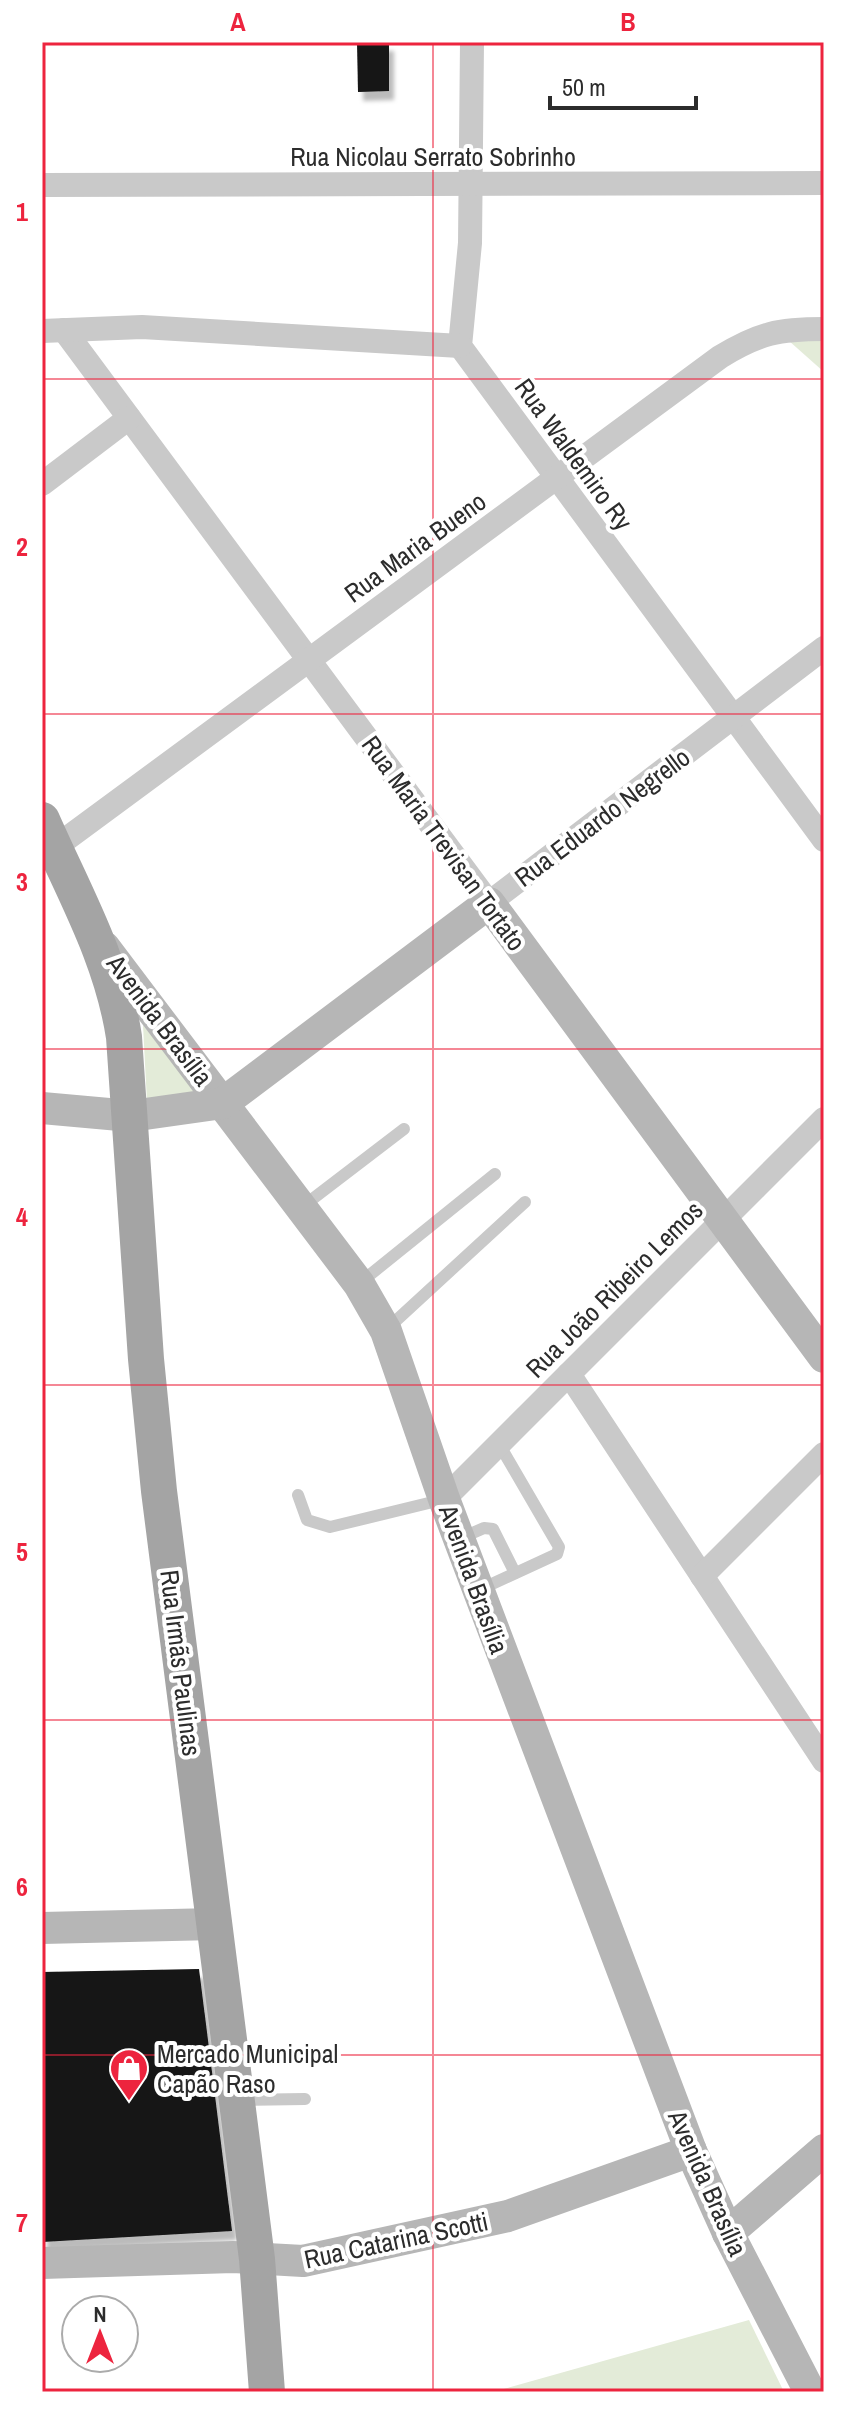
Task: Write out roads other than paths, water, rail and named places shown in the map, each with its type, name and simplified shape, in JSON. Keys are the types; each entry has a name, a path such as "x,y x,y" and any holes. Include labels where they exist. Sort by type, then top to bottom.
{"main road":[{"name":"Avenida Brasília","path":"48,834 96,935 359,1284 386,1331 458,1539 691,2151 728,2233 810,2392"},
{"name":"Rua Eduardo Negrello","path":"42,1108 131,1116 223,1103 489,903"},
{"name":"Rua Maria Trevisan Tortato","path":"489,903 824,1357"},
{"name":"Rua Irmãs Paulinas","path":"96,935 115,986 120,1010 131,1116 152,1424 257,2259 267,2392"},
{"path":"42,1928 215,1924"},
{"path":"728,2233 824,2150"},
{"name":"Rua Catarina Scotti","path":"42,2263 233,2257 303,2261 508,2216 691,2151"}],"street":[{"path":"53,330 142,327 460,346 470,243 472,42"},
{"name":"Rua Nicolau Serrato Sobrinho","path":"42,185 824,183"},
{"name":"Rua Maria Bueno","path":"48,834 309,660 739,346 759,336 780,331 824,329"},
{"name":"Rua Maria Trevisan Tortato","path":"53,330 129,418 489,903"},
{"name":"Rua Waldemiro Ry","path":"460,346 824,840"},
{"path":"42,484 129,418"},
{"name":"Rua Eduardo Negrello","path":"489,903 824,648"},
{"name":"Rua João Ribeiro Lemos","path":"444,1499 824,1119"},
{"path":"569,1374 824,1761"},
{"path":"702,1576 824,1454"}],"lane":[{"path":"302,1207 404,1129"},
{"path":"359,1284 495,1174"},
{"path":"386,1331 525,1202"},
{"path":"478,1590 557,1554 559,1547 499,1444"},
{"path":"298,1495 307,1520 330,1527 444,1499"},
{"path":"458,1539 484,1528 493,1529 515,1573"},
{"path":"237,2100 305,2099"}],"place":[{"name":"Mercado Municipal Capão Raso","path":"129,2102"}]}
